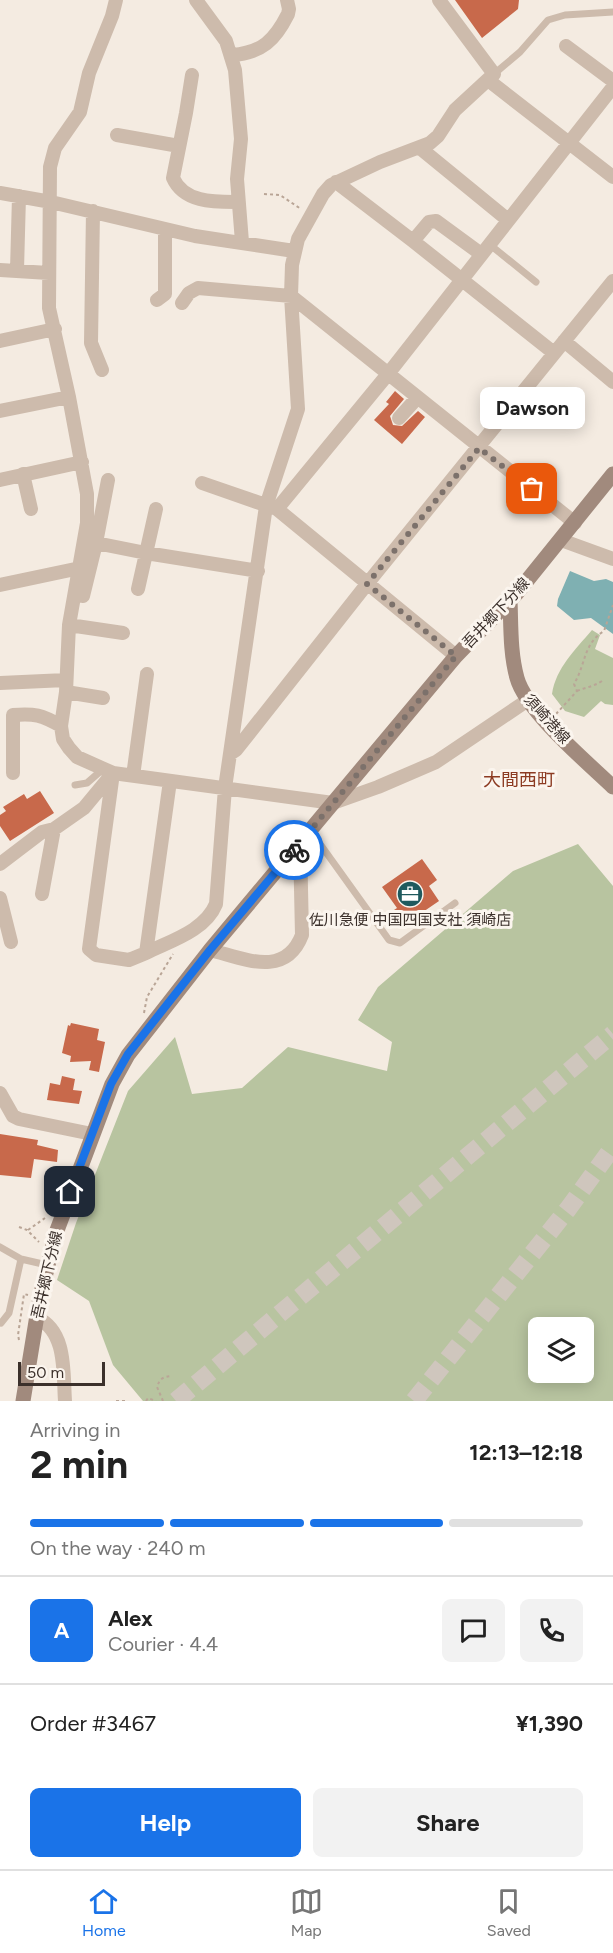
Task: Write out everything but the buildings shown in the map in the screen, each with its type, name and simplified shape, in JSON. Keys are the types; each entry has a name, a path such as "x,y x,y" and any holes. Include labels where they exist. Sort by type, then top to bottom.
{"main road":[{"name":"吾井郷下分線","path":"23,1401 47,1265 63,1210 111,1084 128,1054 210,950 305,836 456,656 510,600 613,475"},
{"name":"須崎港線","path":"510,600 514,666 517,680 528,700 546,721 613,787"}],"street":[{"path":"116,0 89,73 80,112 55,148 50,167 49,308 69,396 87,494 87,515 61,726 63,740 77,757 108,771 333,803 436,762 528,700"},
{"path":"196,0 226,41 232,55 241,139 237,179 242,242"},
{"path":"232,55 248,54 266,45 288,14 287,0"},
{"path":"439,0 491,77 613,177"},
{"path":"566,45 613,81"},
{"path":"192,75 173,178 179,188 200,200 238,202"},
{"path":"108,771 89,949 96,955 129,960 186,934 212,914 216,904 225,788 258,571 298,410 291,296 294,251 298,239 327,189 336,182 420,148 438,136 455,110 491,77"},
{"path":"272,508 388,374 613,87"},
{"path":"117,135 179,146"},
{"path":"420,148 508,220"},
{"path":"336,182 554,353"},
{"path":"0,193 51,202 195,236 294,251"},
{"path":"17,270 19,196"},
{"path":"93,212 91,344 102,370"},
{"path":"413,241 429,222 436,221 485,249"},
{"path":"157,300 165,294 165,230"},
{"path":"0,270 49,273"},
{"path":"230,754 236,750 367,584 613,281"},
{"path":"182,303 189,293 198,288 291,296 575,523"},
{"path":"0,342 54,329"},
{"path":"564,341 613,382"},
{"path":"0,411 69,396"},
{"path":"399,418 417,398"},
{"path":"0,480 81,462"},
{"path":"23,474 31,509"},
{"path":"73,625 96,543 108,480"},
{"path":"202,483 272,508 456,656"},
{"path":"138,589 156,509"},
{"path":"561,540 613,559"},
{"path":"96,543 258,571"},
{"path":"0,585 80,568"},
{"path":"73,625 123,633"},
{"path":"133,776 147,674"},
{"path":"0,683 66,686 103,698"},
{"path":"13,773 12,715 44,716 61,726"},
{"path":"0,864 42,832 54,829 84,808 108,771"},
{"path":"146,953 170,781"},
{"path":"42,894 54,829"},
{"path":"210,950 268,963 291,953 298,945 302,935 305,836"},
{"path":"0,898 11,942"},
{"path":"0,1093 7,1116 92,1134"},
{"path":"37,1318 51,1327 58,1340 65,1401"}],"lane":[{"path":"491,77 520,52 548,20 565,15 613,12"},
{"path":"485,249 536,282"},
{"path":"75,784 87,783 108,771"},
{"path":"305,836 389,940 400,943 455,903"},
{"path":"0,1247 17,1257"},
{"path":"0,1255 47,1265"},
{"path":"1,1323 9,1312 17,1257"}],"path":[{"path":"264,194 280,195 310,217"},
{"path":"576,691 574,684 583,667 587,650 597,635 604,632 613,605"},
{"path":"546,721 560,710 576,691 584,687 592,687 602,681"},
{"path":"144,1015 147,997 175,952"},
{"path":"27,1230 45,1218"},
{"path":"19,1227 27,1230 39,1242"},
{"path":"20,1345 18,1335 24,1294 31,1295"},
{"path":"163,1401 157,1387 159,1380 172,1376"},
{"path":"146,1401 148,1398 156,1401"},
{"path":"116,1401 128,1401"}],"green space":[{"path":"592,630 600,635 595,649 613,658 613,705 601,701 584,717 565,711 552,694 562,668"},
{"path":"578,844 613,886 613,1401 143,1401 113,1365 89,1301 57,1280 76,1223 128,1091 175,1037 192,1094 242,1088 288,1047 387,1071 392,1042 358,1020 378,987 513,871"}],"water":[{"path":"570,571 594,581 606,579 613,582 613,634 591,618 574,620 557,606"}],"tunnel":[{"path":"176,1401 613,1034"},
{"path":"414,1401 568,1209 613,1147"}],"way so far":[{"path":"294,850 456,656 367,584 479,448 532,489"}],"place":[{"name":"Dawson","path":"532,489"},
{"name":"佐川急便 中国四国支社 須崎店","path":"410,894"}],"district":[{"name":"大間西町","path":"519,780"}],"route":[{"path":"70,1192 111,1084 128,1054 152,1021 294,850"}]}
